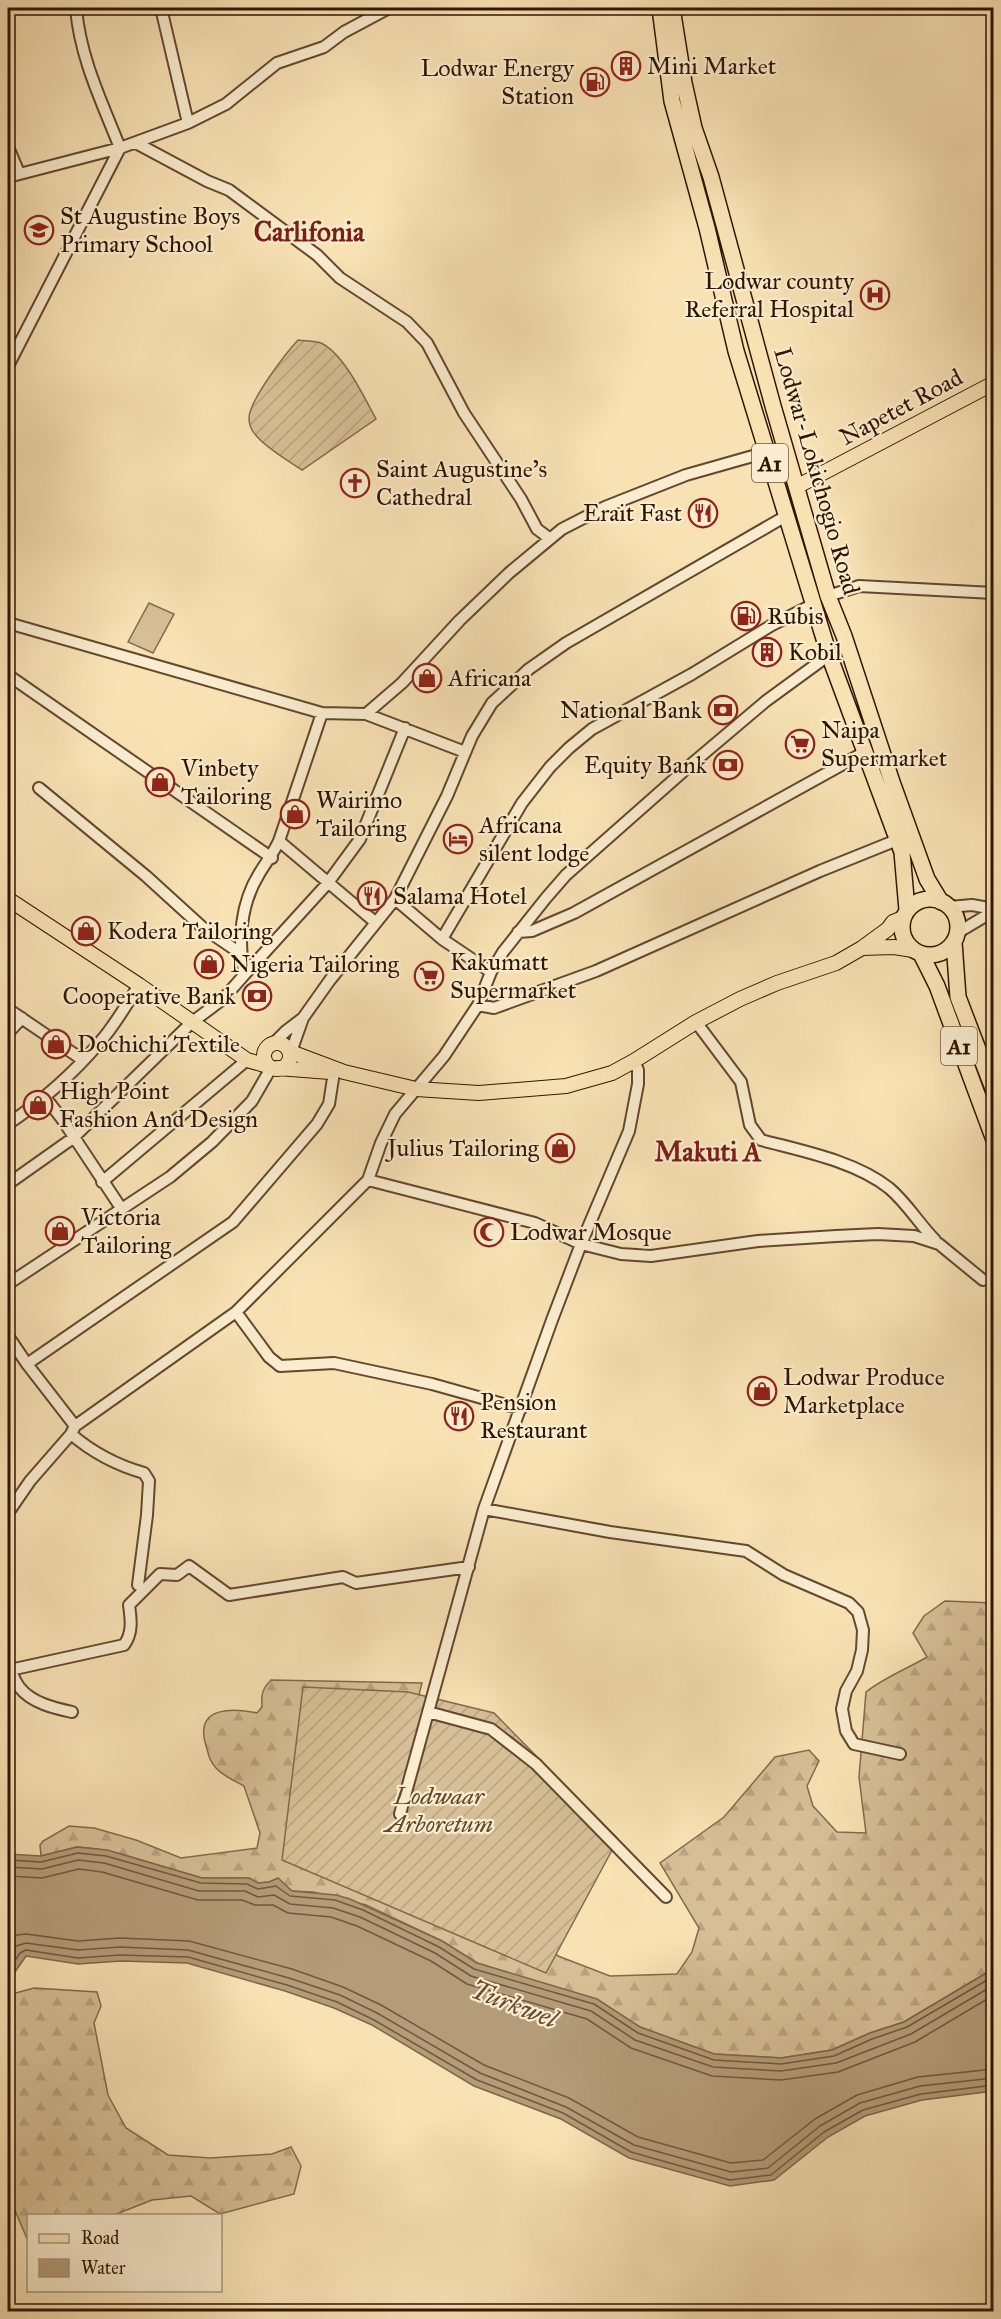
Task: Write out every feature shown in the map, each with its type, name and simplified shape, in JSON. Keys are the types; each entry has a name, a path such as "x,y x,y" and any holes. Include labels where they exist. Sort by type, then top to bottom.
{"highway":[{"name":"Lodwar-Lokichogio Road","path":"660,8 672,101 707,228 736,351 830,655 902,852 905,914"},
{"name":"Lodwar-Lokichogio Road","path":"672,8 694,128 711,177 773,406 828,596 844,636 927,879 945,904"},
{"path":"905,914 922,900 945,904"},
{"name":"A1","path":"945,904 958,924 956,938 957,997 993,1091"},
{"name":"A1","path":"905,914 903,936 917,952 938,986 993,1140"},
{"path":"917,952 939,954 956,938"}],"main road":[{"name":"Napetet Road","path":"798,486 993,383"},
{"path":"8,901 139,985 247,1060 272,1067 339,1072 417,1089 479,1093 554,1088 594,1080 634,1061 696,1022 740,999 777,983 836,963 888,929 893,922 905,914"},
{"path":"861,948 894,947 917,952"},
{"path":"227,1045 252,1051 283,1045 291,1052 339,1072"},
{"path":"270,1047 264,1052 264,1058 272,1067"},
{"path":"272,1067 288,1063 291,1052"}],"street":[{"path":"8,366 120,148 87,66 79,38 76,8"},
{"path":"161,8 188,123"},
{"path":"8,177 120,148 188,123 226,104 277,63 324,47 344,32 389,8"},
{"path":"136,143 207,181 229,190 317,255 340,278 407,322 427,343 464,413 521,499 537,529 549,538"},
{"path":"8,147 19,173"},
{"path":"366,714 415,670 468,612 549,538 579,519 679,477 767,452"},
{"path":"270,1047 303,1018 395,899 447,796 465,752 485,713 529,669 566,643 786,516"},
{"path":"828,596 859,586 993,593"},
{"path":"442,939 522,803 550,767 569,748 592,729 692,674 772,625 814,604"},
{"path":"8,623 322,713 366,714 465,752"},
{"path":"8,1513 73,1430 236,1312 368,1180 381,1143 396,1114 444,1056 478,1005 491,972 518,932 566,875 766,701 830,655"},
{"path":"8,675 272,858"},
{"path":"245,974 240,953 247,902 260,873 272,858 279,841 322,713"},
{"path":"8,1184 73,1138 191,1023 223,999 327,884 360,839 405,728"},
{"path":"518,932 532,931 574,914 865,752"},
{"path":"39,788 146,876 202,927 240,953"},
{"path":"478,1005 494,1008 596,971 820,871 897,840"},
{"path":"279,841 327,884 375,922"},
{"path":"395,899 442,939 491,972"},
{"path":"945,904 972,905 993,910"},
{"path":"956,938 993,910"},
{"path":"8,1124 45,1097 102,1041 139,985"},
{"path":"8,1009 83,1060"},
{"path":"8,1033 22,1018"},
{"path":"291,1052 303,1018"},
{"path":"696,1022 741,1082 750,1125 761,1140 828,1158 864,1173 889,1188 939,1244 983,1280"},
{"path":"102,1182 247,1060"},
{"path":"400,1814 484,1509 581,1244 633,1116 638,1084 638,1070 634,1061"},
{"path":"8,1284 170,1177 212,1142 252,1101 272,1067"},
{"path":"27,1365 233,1222 316,1124 329,1104 339,1072"},
{"path":"45,1097 121,1208"},
{"path":"368,1180 536,1223 581,1244 621,1254 651,1256 758,1241 878,1234 914,1236 939,1244"},
{"path":"236,1312 269,1357 280,1366 334,1363 363,1368 521,1409"},
{"path":"8,1336 89,1450 127,1468 144,1473 148,1481 147,1515 138,1585"},
{"path":"484,1509 609,1532 746,1551 784,1575 849,1603 858,1612 863,1630 862,1650 857,1671 843,1700 842,1709 846,1731 854,1744 900,1754"},
{"path":"72,1712 53,1708 32,1698 21,1689 9,1669 124,1645 128,1640 132,1624 129,1605 160,1574 177,1575 189,1566 229,1595 332,1578 344,1577 356,1583 469,1567"},
{"path":"428,1712 491,1729 536,1764 666,1897"}],"green space":[{"path":"298,340 321,343 338,356 353,377 376,419 302,470 260,439 251,428 249,419 250,411 261,390"},
{"path":"149,603 174,614 153,653 128,642"},
{"path":"945,1601 993,1603 993,1969 904,2022 870,2033 832,2050 781,2058 714,2054 640,2027 557,1988 477,1963 442,1941 366,1905 313,1892 292,1891 285,1886 269,1882 258,1883 249,1878 202,1878 97,1849 77,1847 41,1856 40,1845 43,1841 69,1826 94,1828 136,1840 181,1858 257,1848 260,1833 244,1786 219,1771 209,1756 204,1730 211,1716 228,1710 257,1713 262,1707 264,1689 271,1680 422,1683 416,1706 536,1934 558,1956 610,1976 677,1974 692,1952 699,1928 660,1863 724,1817 775,1757 809,1750 819,1761 807,1786 813,1806 837,1832 866,1833 859,1777 866,1692 888,1677 927,1657 913,1633 924,1616"},
{"name":"Lodwaar Arboretum","path":"303,1687 408,1692 494,1713 618,1839 546,1973 282,1860"},
{"path":"34,1988 97,1992 101,2006 94,2023 108,2095 126,2128 168,2155 210,2158 272,2154 291,2147 301,2166 294,2194 220,2214 191,2196 152,2200 117,2214 27,2214 27,2239 14,2208 8,2205 8,1995"}],"water":[{"name":"Turkwel","path":"77,1847 107,1850 202,1878 249,1878 258,1883 278,1878 292,1891 336,1895 350,1899 442,1941 477,1963 597,1999 640,2027 714,2054 781,2058 832,2050 870,2033 904,2022 993,1969 993,2091 922,2100 865,2116 828,2137 774,2180 730,2186 629,2158 561,2119 474,2086 372,2025 334,2008 285,1991 187,1963 121,1961 78,1964 26,1956 8,1982 8,1854 41,1856"}],"place":[{"name":"Mini Market","path":"626,66"},
{"name":"Lodwar Energy Station","path":"595,82"},
{"name":"St Augustine Boys Primary School","path":"39,230"},
{"name":"Lodwar county Referral Hospital","path":"875,295"},
{"name":"Saint Augustine's Cathedral","path":"355,483"},
{"name":"Erait Fast","path":"703,513"},
{"name":"Rubis","path":"746,616"},
{"name":"Kobil","path":"767,652"},
{"name":"Africana","path":"427,678"},
{"name":"National Bank","path":"723,710"},
{"name":"Naipa Supermarket","path":"800,744"},
{"name":"Equity Bank","path":"728,765"},
{"name":"Vinbety Tailoring","path":"160,782"},
{"name":"Wairimo Tailoring","path":"295,814"},
{"name":"Africana silent lodge","path":"458,839"},
{"name":"Salama Hotel","path":"372,896"},
{"name":"Kodera Tailoring","path":"86,931"},
{"name":"Nigeria Tailoring","path":"209,964"},
{"name":"Kakumatt Supermarket","path":"429,976"},
{"name":"Cooperative Bank","path":"257,996"},
{"name":"Dochichi Textile","path":"56,1044"},
{"name":"High Point Fashion And Design","path":"38,1105"},
{"name":"Julius Tailoring","path":"560,1148"},
{"name":"Victoria Tailoring","path":"60,1231"},
{"name":"Lodwar Mosque","path":"489,1232"},
{"name":"Lodwar Produce Marketplace","path":"762,1391"},
{"name":"Pension Restaurant","path":"459,1416"}],"district":[{"name":"Carlifonia","path":"309,231"},
{"name":"Makuti A","path":"708,1151"}]}
